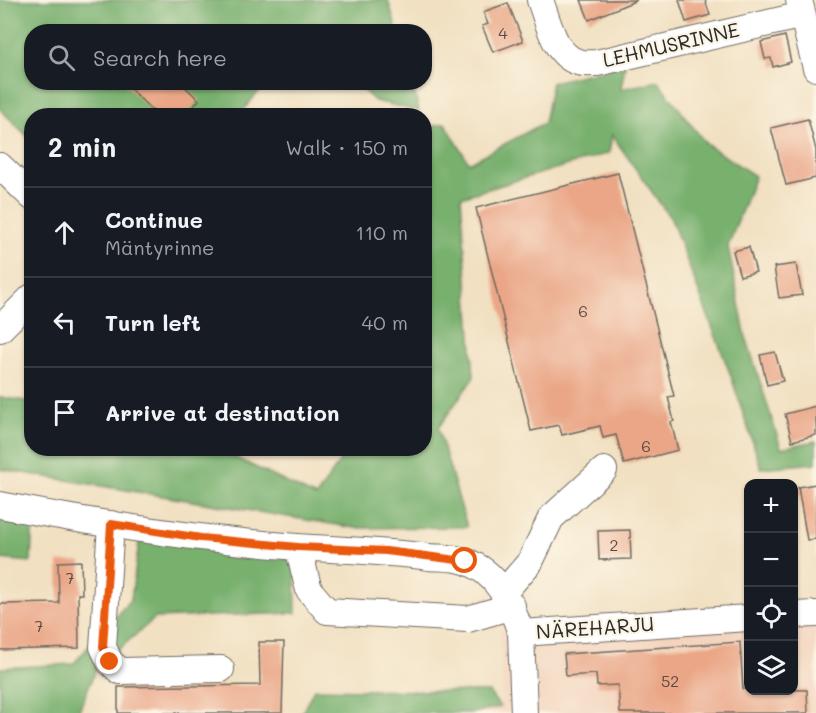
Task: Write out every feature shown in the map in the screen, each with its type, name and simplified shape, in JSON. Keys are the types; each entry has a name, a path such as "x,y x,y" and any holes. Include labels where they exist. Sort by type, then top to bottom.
{"street":[{"name":"LEHMUSRINNE","path":"540,0 551,32 562,52 578,62 597,63 801,7"},
{"path":"801,7 816,68"},
{"path":"0,166 24,189"},
{"path":"0,329 24,305"},
{"path":"298,547 309,590 327,611 468,618 508,599 552,518 604,470"},
{"path":"0,505 201,538 298,547 386,551 465,561 486,573 508,599 520,633"},
{"path":"111,524 103,647 110,662 120,671 221,669"},
{"path":"798,615 816,614"},
{"name":"NÄREHARJU","path":"524,713 520,633 744,618"}],"shaded area":[{"path":"816,607 816,713 472,713 500,707 502,690 500,630 744,612 744,695 798,695 798,609"}],"green space":[{"path":"0,0 388,0 395,24 24,24 24,90 260,90 245,108 24,108 24,133 0,109"},
{"path":"625,65 621,89 658,81 706,144 755,176 728,246 745,334 781,448 816,441 816,463 761,468 731,376 671,219 612,135 609,153 461,197 474,377 438,428 467,527 355,528 0,469 0,397 24,401 24,456 232,456 316,497 343,456 432,456 432,126 445,123 469,163 544,123 552,82"},
{"path":"363,90 414,90 418,108 406,108 375,101"},
{"path":"0,510 33,516 31,562 0,559"},
{"path":"140,535 295,560 296,613 155,618 96,669 78,713 0,713 0,668 73,664 131,599"},
{"path":"314,689 489,692 500,707 472,713 302,713"}],"building":[{"path":"581,0 637,0 589,20"},
{"path":"679,0 705,0 710,15 686,22"},
{"path":"508,3 523,41 493,52 482,26 488,24 483,12"},
{"path":"785,36 791,62 773,67 771,58 765,59 761,42"},
{"path":"131,90 188,90 199,100 192,108 150,108"},
{"path":"808,119 816,150 816,178 786,185 771,128"},
{"path":"618,173 674,396 668,397 678,450 624,464 616,435 603,438 600,426 562,435 559,425 531,431 476,208"},
{"path":"749,247 756,272 740,276 733,251"},
{"path":"796,264 802,295 779,298 774,267"},
{"path":"775,352 783,381 767,385 760,355"},
{"path":"816,406 816,435 792,441 785,414"},
{"path":"816,484 816,539 807,540 798,487"},
{"path":"630,530 631,559 599,560 598,531"},
{"path":"81,561 82,594 78,594 79,648 0,650 0,604 59,603 58,562"},
{"path":"259,642 284,642 282,713 118,713 118,687 260,685"},
{"path":"740,642 744,695 798,695 798,690 807,690 808,713 620,713 618,685 597,686 596,674 566,676 564,654"}],"route":[{"path":"110,662 103,647 111,524 201,538 298,547 386,551 465,561"}]}
